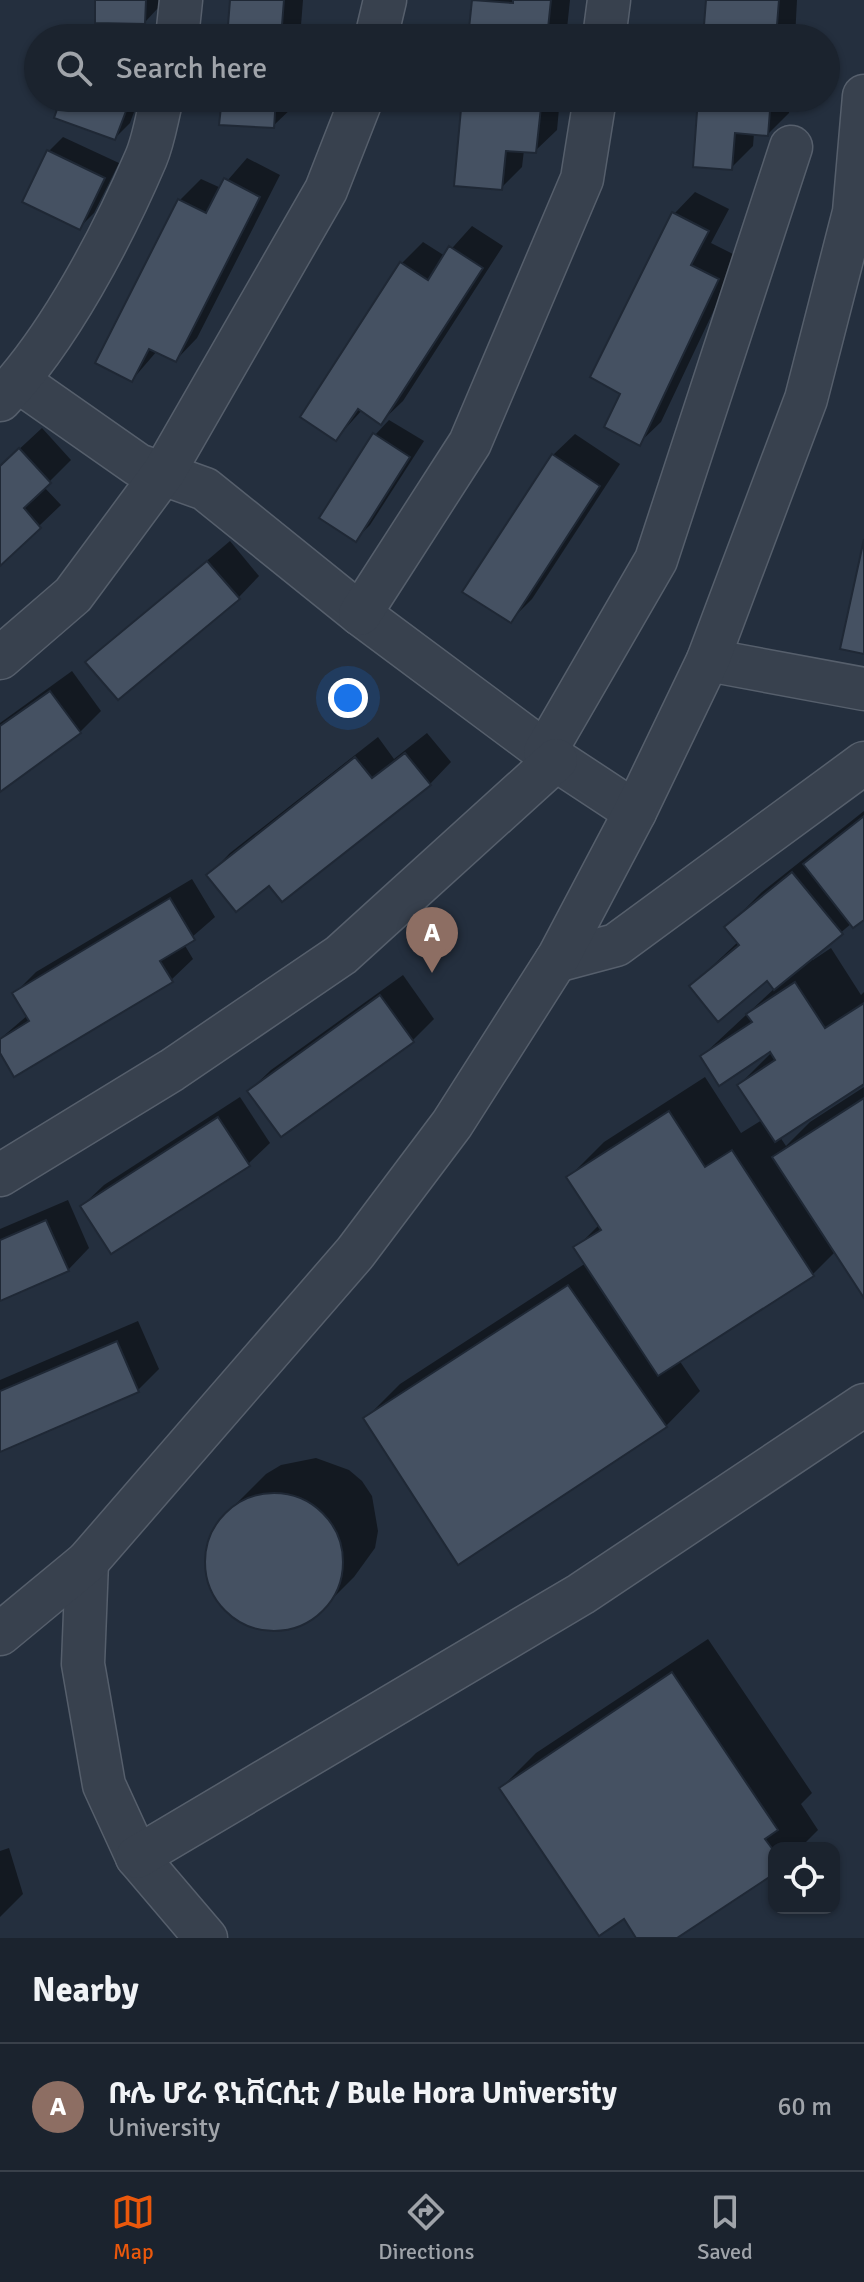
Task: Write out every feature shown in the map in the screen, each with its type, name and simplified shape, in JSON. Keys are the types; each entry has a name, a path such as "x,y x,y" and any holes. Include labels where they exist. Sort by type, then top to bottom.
{"street":[{"path":"178,24 181,0"},
{"path":"379,24 385,0"},
{"path":"606,24 609,0"},
{"path":"0,1634 87,1562 355,1253 452,1124 556,961 635,812 708,660 806,399 859,213 864,96"},
{"path":"158,112 147,155 87,277 9,390 138,465 205,489 360,614 550,756 635,812"},
{"path":"0,658 73,595 164,472 326,190 357,112"},
{"path":"360,614 470,443 582,179 593,112"},
{"path":"0,1175 172,1070 341,955 550,756 656,560 791,147"},
{"path":"708,660 864,689"},
{"path":"556,961 616,945 864,763"},
{"path":"137,1857 581,1594 864,1405"},
{"path":"87,1562 83,1664 104,1785 137,1857 206,1938"}],"building":[{"path":"95,0 146,0 145,24 95,23"},
{"path":"230,0 284,0 282,24 228,24"},
{"path":"472,0 513,3 513,0 551,0 548,24 469,24"},
{"path":"706,0 779,0 777,24 704,24"},
{"path":"56,112 126,112 115,140 54,118"},
{"path":"220,112 275,112 274,128 219,125"},
{"path":"461,112 540,112 536,153 506,151 502,190 454,186"},
{"path":"697,112 770,112 768,136 735,133 732,170 693,167"},
{"path":"47,150 105,178 80,230 22,202"},
{"path":"224,178 260,197 176,362 149,349 132,382 95,363 178,199 206,213"},
{"path":"672,212 709,231 691,265 719,279 640,446 604,427 620,394 590,377"},
{"path":"449,246 483,268 381,425 358,409 336,441 300,417 400,262 428,280"},
{"path":"373,433 410,457 356,542 319,518"},
{"path":"19,448 51,483 24,508 41,528 0,566 0,466"},
{"path":"552,454 600,486 511,623 462,592"},
{"path":"864,539 864,654 840,649"},
{"path":"207,561 240,599 118,700 85,662"},
{"path":"50,691 81,733 0,792 0,726"},
{"path":"405,753 431,785 282,902 269,886 236,912 206,875 355,757 372,778"},
{"path":"864,816 864,920 853,928 803,864"},
{"path":"792,872 843,934 774,990 767,981 718,1022 689,986 739,945 724,927"},
{"path":"170,898 195,940 160,961 173,982 14,1077 0,1053 0,1039 29,1021 12,993"},
{"path":"795,982 825,1028 864,1003 864,1084 775,1142 737,1085 775,1060 770,1052 719,1086 700,1056 752,1022 746,1014"},
{"path":"380,995 414,1042 281,1137 247,1091"},
{"path":"864,1098 864,1298 772,1157"},
{"path":"669,1111 705,1167 732,1150 814,1276 658,1376 573,1247 601,1230 566,1177"},
{"path":"218,1117 250,1166 111,1254 80,1206"},
{"path":"46,1220 69,1271 0,1301 0,1240"},
{"path":"568,1285 667,1427 458,1565 363,1418"},
{"path":"117,1341 139,1392 0,1452 0,1391"},
{"path":"274,1493 300,1498 323,1513 338,1536 343,1562 338,1588 323,1611 300,1626 274,1631 248,1626 225,1611 210,1588 205,1562 210,1536 225,1513 248,1498"},
{"path":"672,1672 778,1830 765,1839 768,1843 768,1878 677,1938 636,1938 624,1919 599,1936 499,1788"}],"place":[{"name":"ቡሌ ሆራ ዩኒቨርሲቲ / Bule Hora University","path":"432,973"}]}
